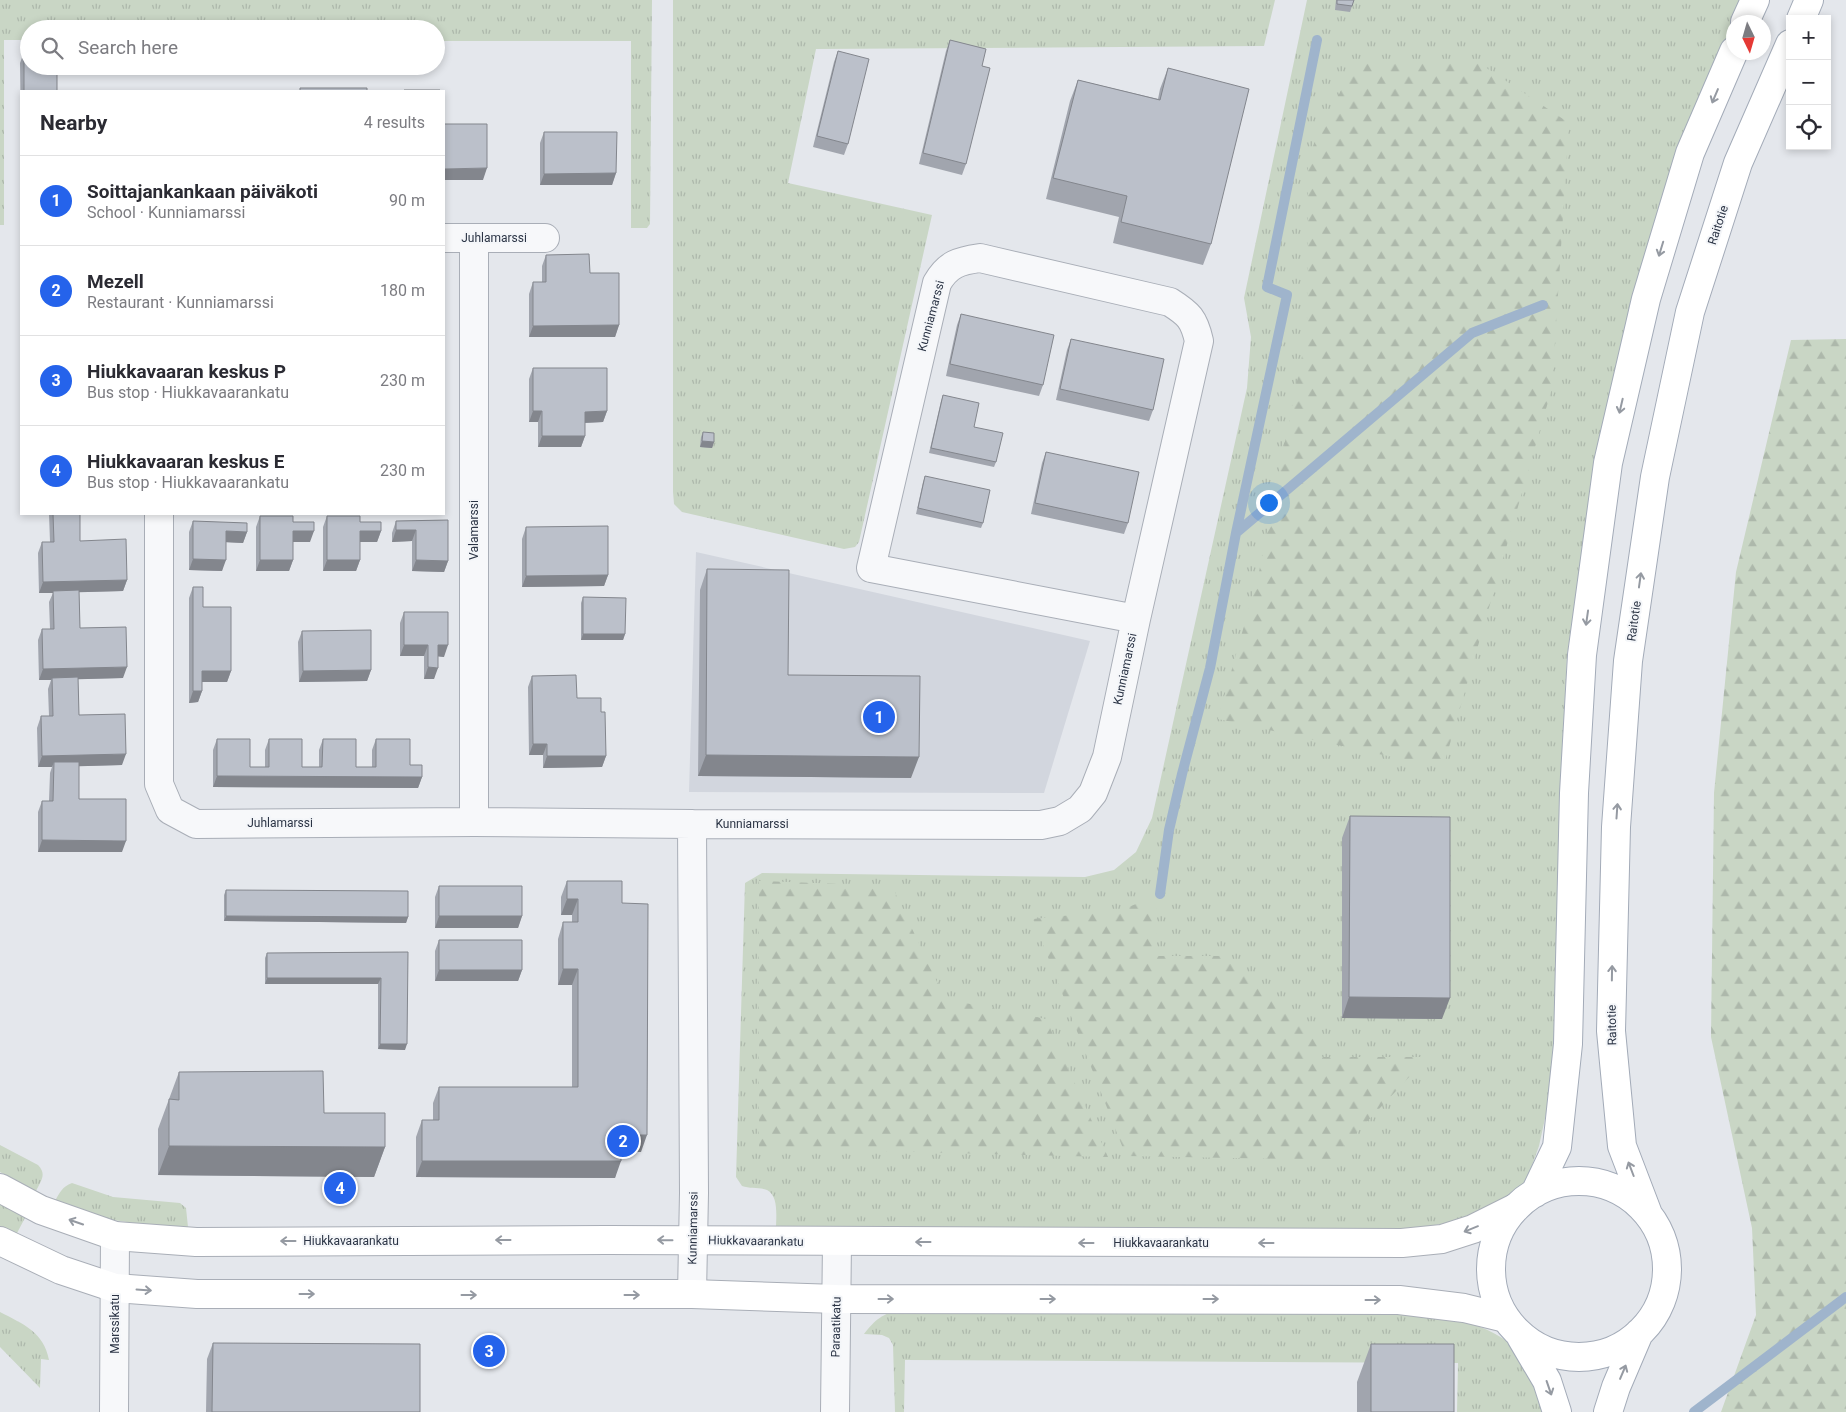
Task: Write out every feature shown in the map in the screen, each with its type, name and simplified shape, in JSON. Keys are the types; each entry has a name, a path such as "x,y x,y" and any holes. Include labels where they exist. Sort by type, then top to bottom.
{"main road":[{"path":"1748,15 1755,0"},
{"path":"1803,15 1809,0"},
{"name":"Raitotie","path":"1648,1214 1622,1146 1611,1031 1616,827 1628,661 1655,477 1690,312 1738,163 1786,53"},
{"path":"1557,1412 1547,1381 1495,1296 1490,1273 1493,1249 1501,1227 1525,1200 1557,1147 1568,1044 1574,793 1582,655 1608,462 1646,299 1690,153 1730,60"},
{"path":"0,1242 61,1270 115,1288 198,1294 692,1294 837,1299 1399,1300 1464,1308 1513,1326 1538,1347 1559,1355 1580,1357 1602,1354 1622,1346 1640,1333 1654,1316 1663,1296 1667,1275 1664,1247 1660,1233 1648,1214 1630,1197 1608,1186 1592,1182 1558,1183 1525,1200"},
{"name":"Hiukkavaarankatu","path":"0,1188 41,1210 115,1236 196,1242 693,1240 1402,1244 1442,1240 1473,1230 1525,1200"},
{"path":"1608,1412 1616,1387 1640,1333"}],"street":[{"name":"Juhlamarssi","path":"445,238 545,238"},
{"name":"Valamarssi","path":"474,238 474,822"},
{"name":"Kunniamarssi","path":"692,1294 692,824 1041,825 1060,821 1080,809 1093,792 1107,757 1199,341 1195,325 1187,312 1170,302 980,258 961,261 944,271 937,283 871,568 1136,619"},
{"name":"Juhlamarssi","path":"159,515 159,784 170,810 196,824 474,822 692,824"},
{"name":"Marssikatu","path":"114,1412 115,1236"},
{"name":"Paraatikatu","path":"836,1412 837,1242"}],"shaded area":[{"path":"696,552 1090,641 1044,793 689,792"}],"green space":[{"path":"0,0 652,0 650,224 647,228 631,228 631,41 445,41 445,20 20,20 20,40 4,40 4,225 0,225"},
{"path":"673,0 1275,0 1264,46 816,49 788,183 932,215 859,542 855,547 844,549 682,512 674,504"},
{"path":"1307,0 1742,0 1736,15 1726,15 1726,39 1679,153 1595,464 1567,656 1560,795 1555,1053 1549,1100 1539,1146 1525,1185 1510,1200 1471,1219 1393,1232 776,1229 776,1207 771,1193 764,1189 742,1186 736,1177 745,883 762,873 1085,877 1114,870 1136,852 1152,818 1247,388 1251,337 1244,298"},
{"path":"1356,60 1476,61 1569,123 1552,388 1443,768 1218,719 1259,572 1307,331 1308,157"},
{"path":"1846,339 1846,1412 1721,1412 1756,1315 1752,1228 1711,1037 1714,793 1736,572 1791,340"},
{"path":"759,881 892,886 945,999 1046,1019 1108,1157 759,1148"},
{"path":"1151,898 1157,898 1157,956 1222,956 1317,1037 1317,1057 1428,1057 1331,1160 1126,1156 1033,919 1121,910"},
{"path":"0,1145 41,1168 43,1175 36,1191 0,1172"},
{"path":"72,1183 113,1197 180,1203 186,1208 188,1227 148,1225 106,1219 55,1201 60,1192"},
{"path":"0,1200 27,1214 16,1235 0,1226"},
{"path":"900,1310 1391,1311 1443,1318 1479,1327 1509,1343 1528,1368 1546,1412 1457,1412 1458,1363 905,1360 904,1412 895,1412 893,1345 889,1338 882,1335 864,1334 880,1318 888,1313"},
{"path":"0,1312 31,1330 42,1342 49,1360 41,1359 40,1388 0,1347"}],"building":[{"path":"1337,0 1354,0 1352,6 1337,4"},
{"path":"950,40 986,49 982,66 990,68 966,164 923,153"},
{"path":"838,51 869,59 848,144 817,136"},
{"path":"1168,68 1249,89 1211,244 1121,222 1127,196 1053,178 1078,80 1160,100"},
{"path":"24,75 57,75 57,90 24,90"},
{"path":"300,88 367,88 367,90 300,90"},
{"path":"445,124 487,124 487,168 445,169"},
{"path":"544,132 617,132 616,173 544,174"},
{"path":"589,254 590,273 619,273 619,325 533,326 533,282 546,282 546,255"},
{"path":"961,314 1054,335 1043,385 950,364"},
{"path":"1071,339 1164,359 1153,410 1060,389"},
{"path":"533,368 607,368 607,411 585,412 585,436 542,436 542,411 533,411"},
{"path":"943,395 979,403 974,427 1003,433 996,462 931,448"},
{"path":"703,432 714,433 714,442 702,441"},
{"path":"1046,452 1139,472 1128,523 1035,503"},
{"path":"925,476 990,490 983,523 918,508"},
{"path":"53,515 80,515 80,541 126,539 127,580 43,582 42,542 54,542"},
{"path":"260,516 293,516 293,522 314,522 314,531 293,531 293,560 260,560"},
{"path":"327,516 360,516 360,522 381,522 381,531 360,531 360,560 327,560"},
{"path":"448,520 448,561 416,560 416,530 396,530 396,521"},
{"path":"193,521 247,523 247,532 226,531 226,560 193,559"},
{"path":"608,526 608,575 526,576 526,527"},
{"path":"707,569 789,570 788,675 920,676 919,757 706,755"},
{"path":"193,587 203,587 203,607 231,607 231,671 202,671 202,691 193,691"},
{"path":"79,590 80,628 126,627 127,667 43,669 42,629 54,629 53,591"},
{"path":"583,597 626,598 625,634 583,634"},
{"path":"404,612 448,612 448,645 438,645 438,668 428,667 428,645 404,645"},
{"path":"371,630 371,670 303,671 302,631"},
{"path":"576,675 577,698 601,698 601,712 605,712 606,756 547,756 547,744 533,744 532,676"},
{"path":"78,677 79,715 125,714 126,754 42,756 41,716 53,716 52,678"},
{"path":"217,739 250,739 250,767 269,767 269,739 302,739 302,767 322,767 323,739 356,739 356,767 376,767 376,739 410,739 410,765 422,765 422,777 217,776"},
{"path":"54,762 79,762 79,799 126,799 126,841 42,840 42,801 53,801"},
{"path":"1350,816 1450,817 1450,998 1349,997"},
{"path":"567,881 622,881 622,903 648,904 647,1135 621,1135 621,1161 422,1161 422,1120 439,1120 439,1087 578,1087 578,969 563,969 563,922 578,922 578,899 567,899"},
{"path":"439,886 522,886 522,916 439,916"},
{"path":"226,890 408,891 408,917 226,916"},
{"path":"439,940 522,940 522,970 439,970"},
{"path":"408,952 407,1044 380,1044 381,978 267,978 267,953"},
{"path":"323,1071 324,1113 385,1113 385,1147 169,1146 169,1099 179,1100 179,1072"},
{"path":"213,1343 420,1344 420,1412 212,1412"},
{"path":"1371,1344 1454,1344 1454,1412 1371,1412"}],"waterway":[{"path":"1160,894 1169,830 1210,668 1236,533 1287,295 1267,287 1317,40"},
{"path":"1236,533 1472,333 1543,305"},
{"path":"1694,1412 1846,1297"}],"place":[{"name":"Soittajankankaan päiväkoti","path":"879,717"},
{"name":"Mezell","path":"623,1141"},
{"name":"Hiukkavaaran keskus E","path":"340,1188"},
{"name":"Hiukkavaaran keskus P","path":"489,1351"}]}
